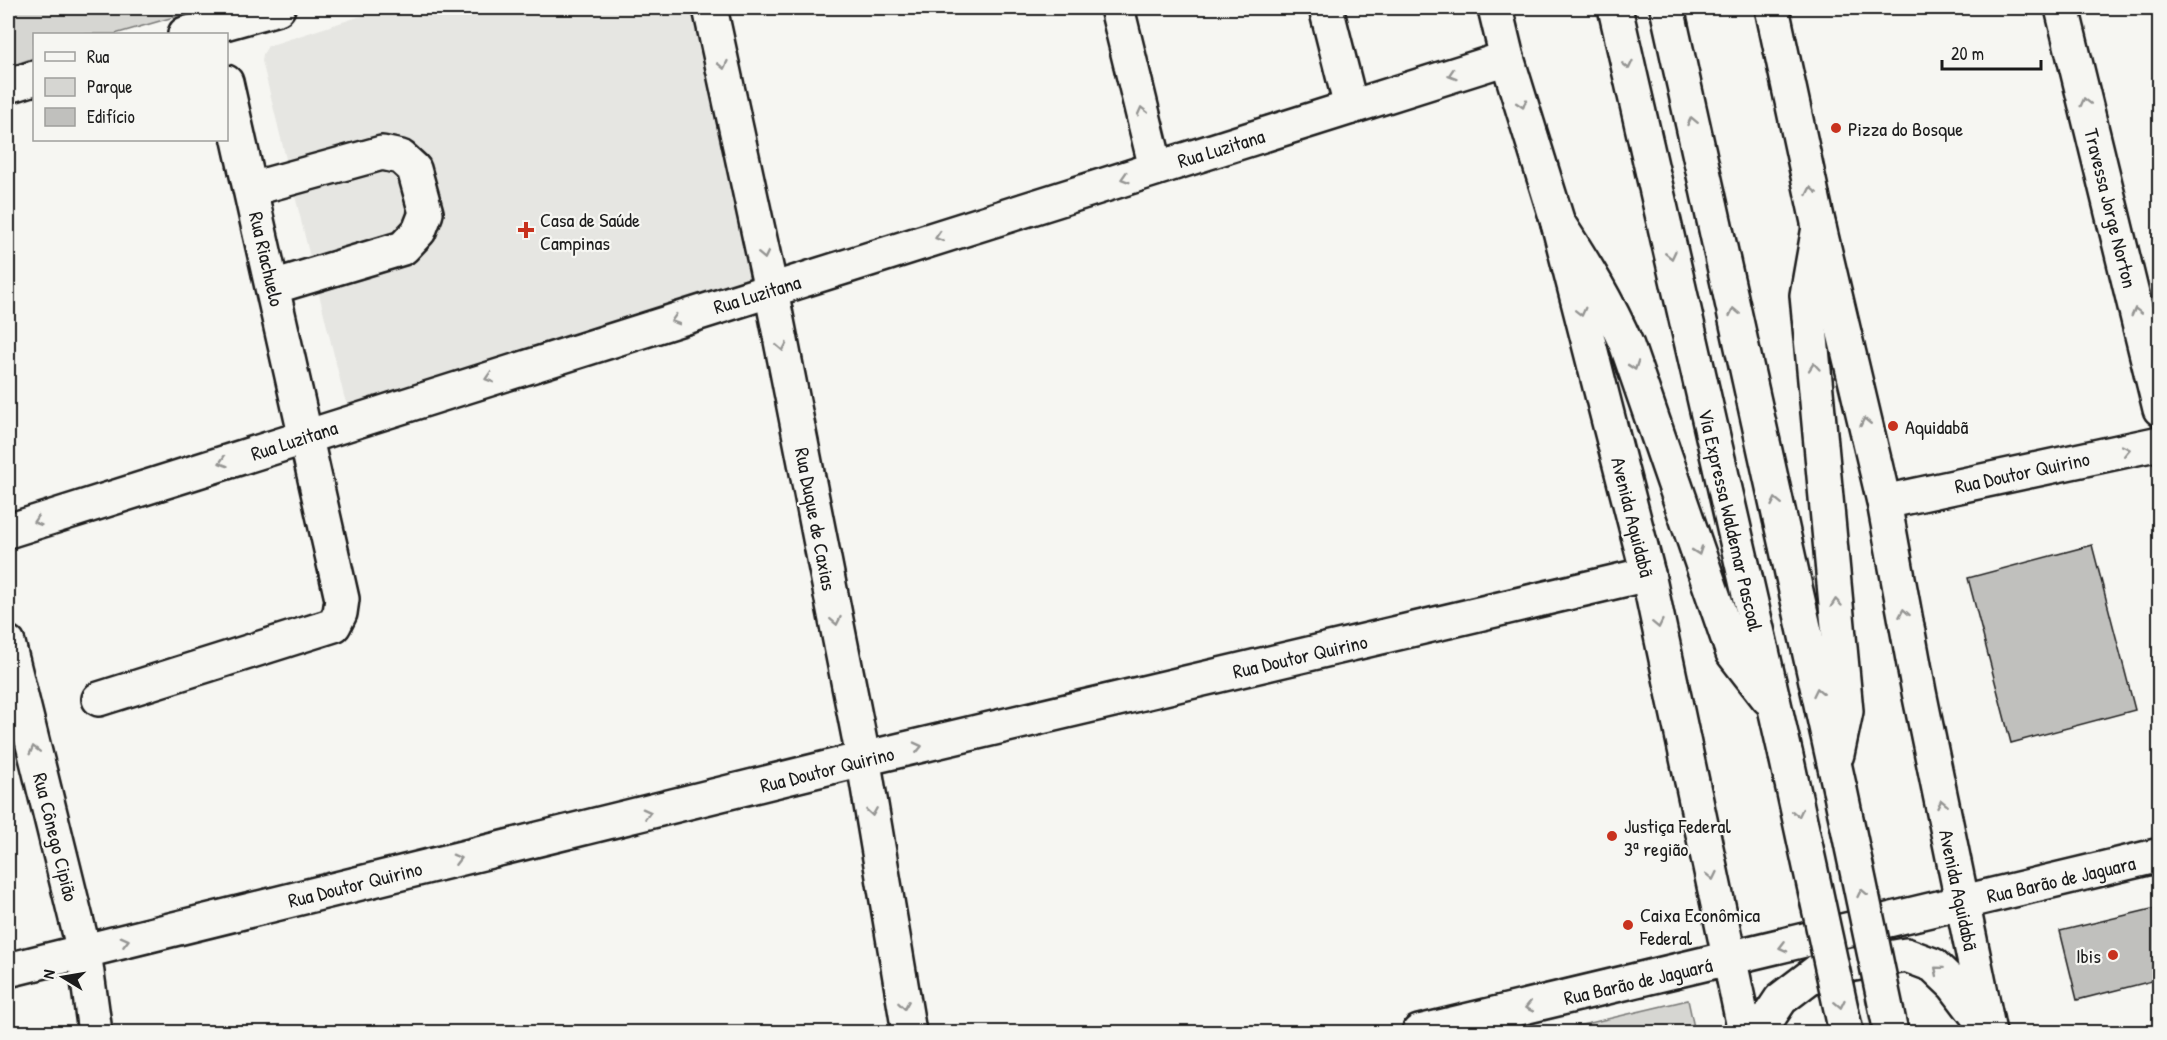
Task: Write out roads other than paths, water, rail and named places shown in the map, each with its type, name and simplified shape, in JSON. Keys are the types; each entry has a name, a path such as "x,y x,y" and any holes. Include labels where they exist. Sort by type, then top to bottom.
{"main road":[{"path":"205,32 278,8"},
{"name":"Rua Duque de Caxias","path":"710,8 771,290 864,759 909,1032"},
{"path":"1117,8 1156,168"},
{"path":"1326,8 1352,107"},
{"name":"Avenida Aquidabã","path":"1495,8 1507,58 1558,223 1648,574 1745,1032"},
{"name":"Via Expressa Waldemar Pascoal","path":"1615,8 1786,756 1846,1032"},
{"path":"1667,8 1892,1032"},
{"name":"Avenida Aquidabã","path":"1772,8 1819,227 1884,502 1919,692 1989,1032"},
{"name":"Travessa Jorge Norton","path":"2062,8 2160,409"},
{"name":"Rua Luzitana","path":"8,531 1507,58"},
{"path":"8,86 33,78"},
{"name":"Rua Riachuelo","path":"99,699 334,625 340,613 342,599 228,91"},
{"path":"251,189 382,153 401,157 414,169 426,213 419,231 403,248 273,287"},
{"path":"1558,223 1599,286 1627,346 1733,653 1773,705"},
{"path":"1819,227 1807,295 1846,711 1837,778"},
{"name":"Rua Doutor Quirino","path":"1884,502 2160,443"},
{"name":"Rua Doutor Quirino","path":"8,970 864,759 1648,574"},
{"name":"Rua Cônego Cipião","path":"8,643 84,951 95,1032"},
{"name":"Rua Barão de Jaguara","path":"1962,903 2160,855"},
{"name":"Rua Barão de Jaguará","path":"1419,1032 1962,903"},
{"path":"1759,1032 1781,999 1819,970 1906,955 1933,965 1954,986 1989,1032"}],"place":[{"name":"Pizza do Bosque","path":"1836,128"},
{"name":"Casa de Saúde Campinas","path":"526,230"},
{"name":"Aquidabã","path":"1893,426"},
{"name":"Justiça Federal 3ª região","path":"1612,836"},
{"name":"Caixa Econômica Federal","path":"1628,925"},
{"name":"Ibis","path":"2113,955"}]}
